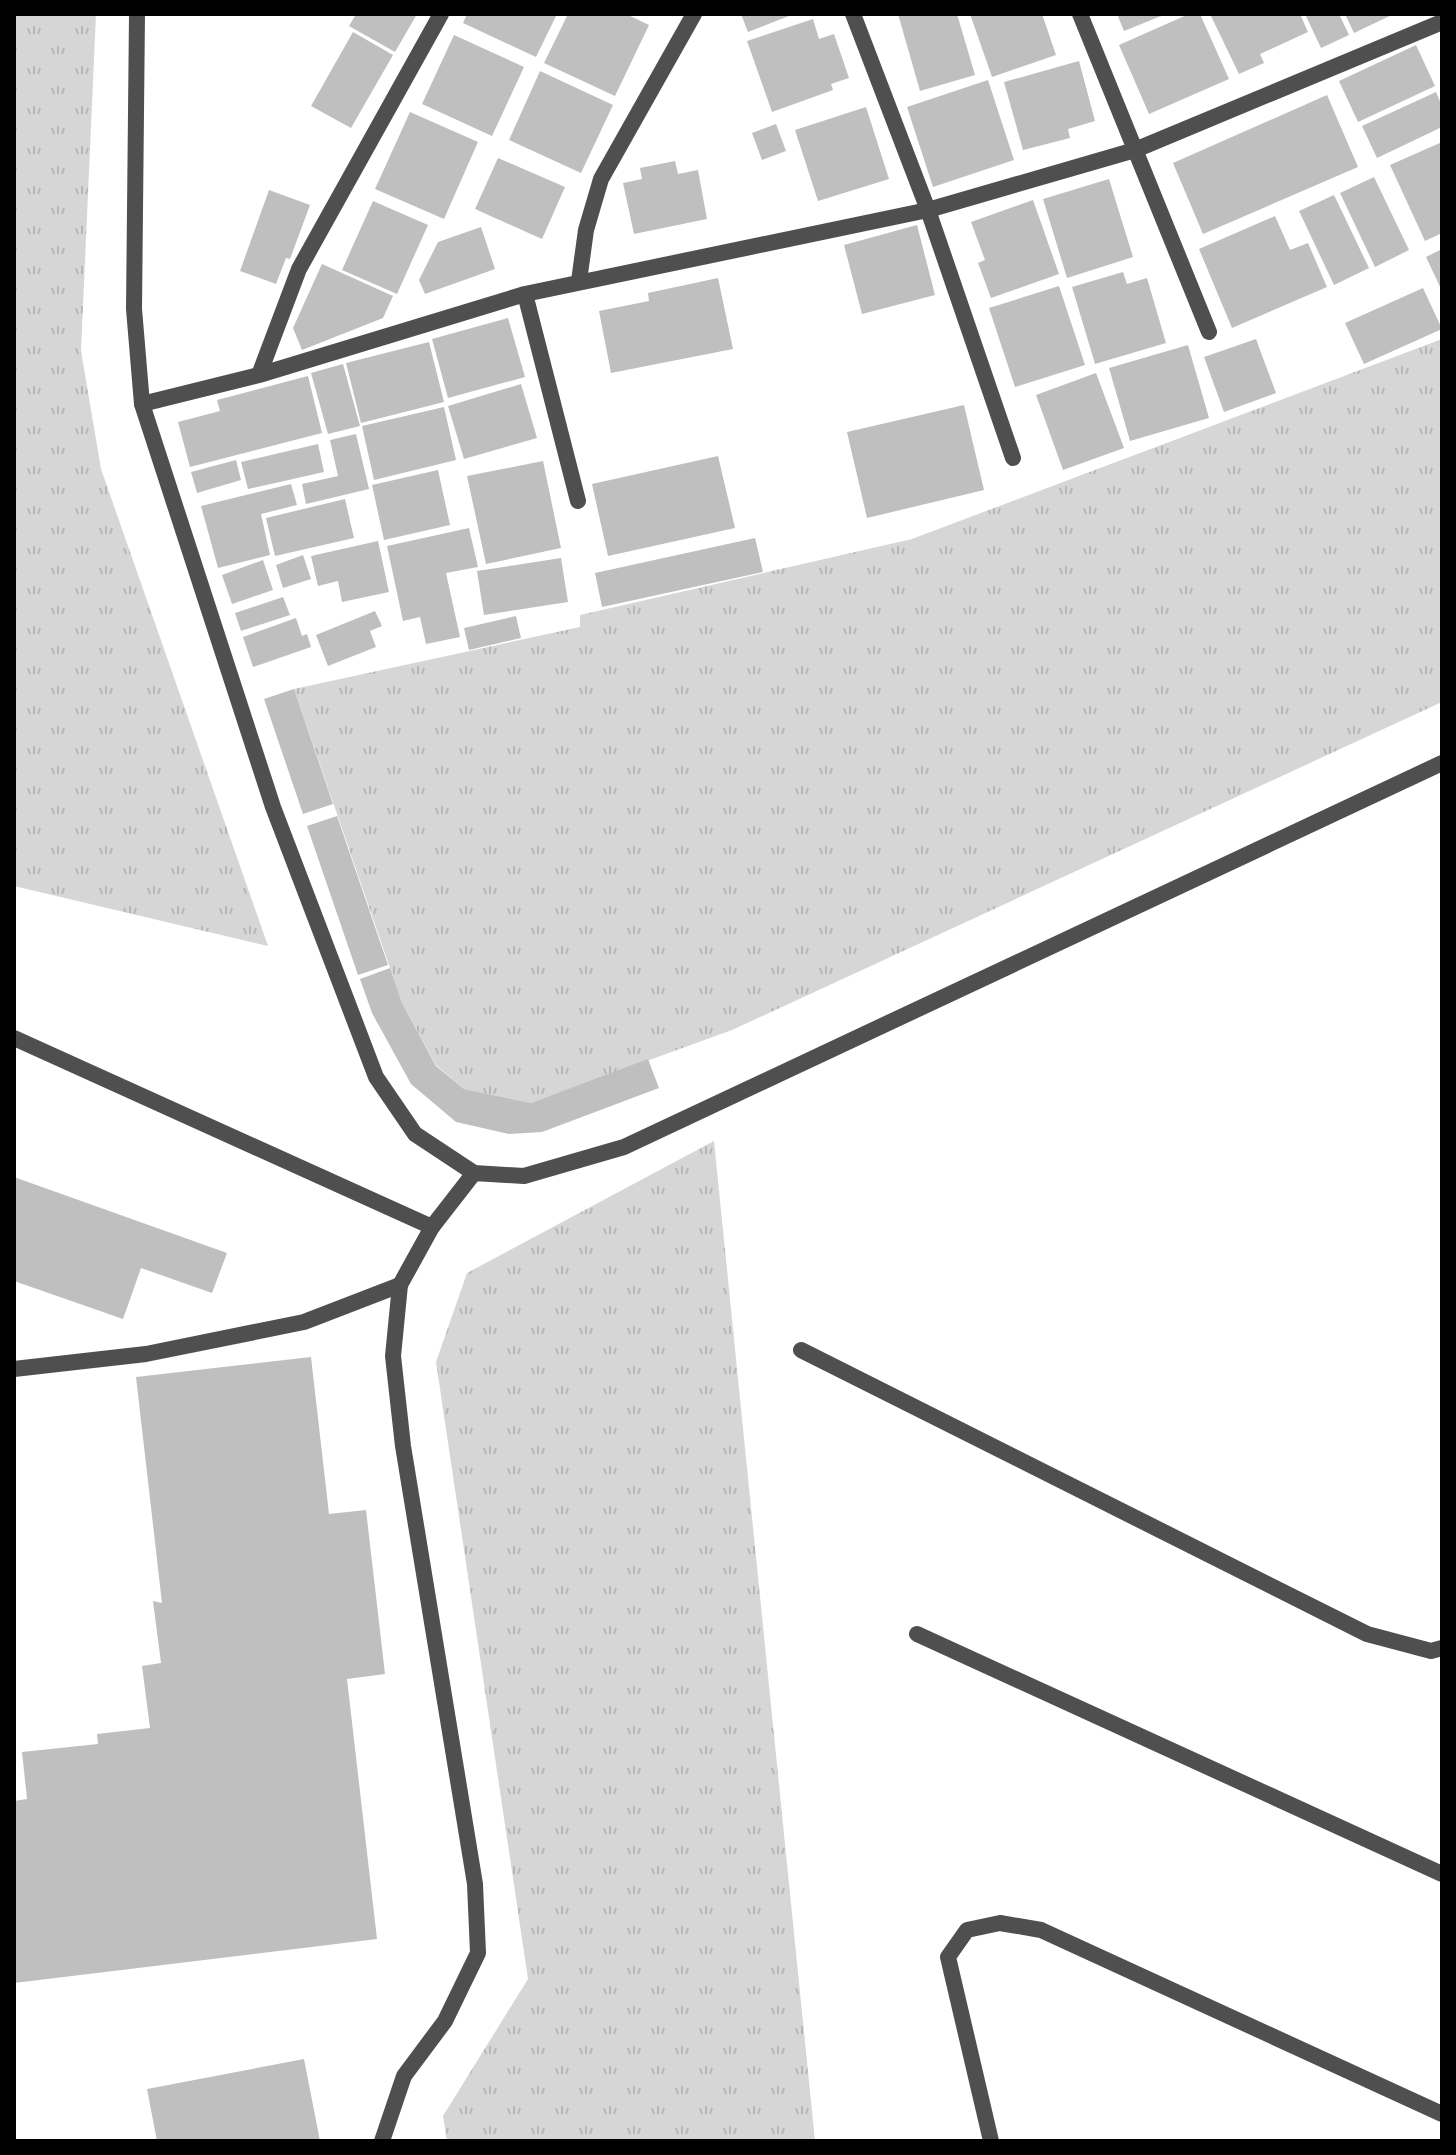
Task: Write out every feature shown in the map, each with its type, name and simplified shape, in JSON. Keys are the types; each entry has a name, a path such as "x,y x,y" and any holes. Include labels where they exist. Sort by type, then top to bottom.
{"street":[{"path":"137,14 134,309 142,404 273,807 376,1077 415,1134 474,1173 524,1176 624,1147 1442,763"},
{"path":"259,375 299,269 441,14"},
{"path":"579,281 586,230 601,179 694,14"},
{"path":"853,14 928,210 1013,458"},
{"path":"1080,14 1209,332"},
{"path":"142,404 259,375 525,294 928,210 1135,150 1432,21"},
{"path":"525,294 578,501"},
{"path":"14,1038 432,1227"},
{"path":"382,2141 404,2076 445,2021 478,1953 475,1884 403,1446 393,1356 400,1285 432,1227 474,1173"},
{"path":"14,1369 146,1354 304,1322 400,1285"},
{"path":"801,1350 1367,1634 1431,1651 1442,1648"},
{"path":"917,1634 1442,1874"},
{"path":"991,2141 948,1957 967,1930 1000,1923 1041,1930 1442,2114"}],"green space":[{"path":"14,14 96,14 81,351 101,469 268,946 14,886"},
{"path":"1442,339 1442,702 732,1030 531,1103 464,1089 436,1065 402,1003 294,689 580,627 580,615 912,539"},
{"path":"714,1141 815,2141 447,2141 443,2116 528,1979 436,1362 467,1273"}],"building":[{"path":"356,14 417,14 395,52 349,26"},
{"path":"467,14 557,14 536,57 463,23"},
{"path":"568,14 626,14 649,25 615,96 544,63"},
{"path":"741,14 794,14 748,32"},
{"path":"898,14 957,14 975,75 920,91"},
{"path":"970,14 1042,14 1056,55 992,77"},
{"path":"1117,14 1166,14 1124,31"},
{"path":"1189,14 1200,14 1229,79 1149,114 1119,45"},
{"path":"1210,14 1300,14 1308,32 1260,54 1264,63 1239,74"},
{"path":"1305,14 1339,14 1349,35 1321,48"},
{"path":"1345,14 1394,14 1354,33"},
{"path":"813,19 819,39 834,34 849,78 831,84 833,90 772,112 747,41"},
{"path":"353,32 393,55 351,128 311,106"},
{"path":"454,35 524,67 492,136 422,104"},
{"path":"1416,45 1435,86 1358,122 1339,81"},
{"path":"1079,61 1095,121 1068,129 1070,138 1023,150 1004,82"},
{"path":"540,71 613,105 581,173 509,140"},
{"path":"988,80 1014,160 933,187 907,107"},
{"path":"1436,92 1442,106 1442,127 1377,158 1362,126"},
{"path":"1327,95 1358,167 1203,234 1173,163"},
{"path":"866,107 889,179 818,201 795,130"},
{"path":"410,112 478,142 444,219 375,189"},
{"path":"776,124 786,151 762,160 752,133"},
{"path":"1442,142 1442,233 1425,241 1390,165"},
{"path":"498,158 565,187 542,239 475,209"},
{"path":"675,161 678,174 698,170 707,219 634,234 623,183 642,179 640,168"},
{"path":"1374,177 1409,250 1375,267 1340,193"},
{"path":"1109,179 1133,257 1067,278 1043,199"},
{"path":"269,190 310,205 290,259 286,258 276,284 240,271"},
{"path":"1334,195 1369,268 1334,285 1299,211"},
{"path":"1033,200 1059,274 991,298 978,263 985,260 971,222"},
{"path":"373,201 428,225 397,294 342,270"},
{"path":"1275,216 1290,250 1308,243 1327,287 1232,328 1199,249"},
{"path":"917,225 935,295 862,314 844,245"},
{"path":"481,227 495,269 425,294 419,280 438,242"},
{"path":"1442,249 1442,291 1426,257"},
{"path":"322,264 393,296 383,318 302,350 293,328"},
{"path":"1123,272 1127,284 1147,278 1166,343 1095,364 1072,287"},
{"path":"718,278 733,349 611,373 599,311 649,301 648,293"},
{"path":"1059,286 1085,365 1015,387 989,308"},
{"path":"1423,288 1442,329 1364,364 1345,323"},
{"path":"508,318 525,377 448,398 432,339"},
{"path":"1256,339 1276,393 1224,412 1204,357"},
{"path":"429,342 444,402 361,423 346,363"},
{"path":"1188,345 1209,418 1130,441 1109,368"},
{"path":"343,364 360,426 328,434 311,373"},
{"path":"1096,373 1124,448 1063,470 1036,395"},
{"path":"308,376 322,433 190,467 178,422 220,411 217,400"},
{"path":"521,384 537,438 464,459 448,406"},
{"path":"964,405 984,490 867,518 847,432"},
{"path":"444,407 456,460 374,480 362,426"},
{"path":"356,434 369,489 306,504 302,484 338,476 330,440"},
{"path":"318,444 324,472 248,489 241,462"},
{"path":"718,456 735,528 608,556 592,484"},
{"path":"236,460 241,480 197,493 191,472"},
{"path":"543,461 561,548 486,564 467,476"},
{"path":"438,470 450,525 384,540 372,485"},
{"path":"291,484 297,505 261,514 270,555 218,568 201,506"},
{"path":"345,499 354,538 275,556 266,518"},
{"path":"469,528 478,567 446,573 460,637 426,644 420,617 403,621 387,546"},
{"path":"755,538 763,572 602,607 595,573"},
{"path":"378,541 389,592 342,602 338,581 318,586 311,556"},
{"path":"303,555 311,579 283,588 276,565"},
{"path":"561,558 568,602 484,615 477,571"},
{"path":"263,560 273,590 232,604 222,575"},
{"path":"283,597 290,615 241,631 235,613"},
{"path":"375,611 382,626 370,631 376,647 328,666 316,635"},
{"path":"516,616 521,638 469,650 464,628"},
{"path":"296,618 302,636 307,634 311,647 253,667 243,637"},
{"path":"294,689 333,804 303,814 264,699"},
{"path":"337,816 388,965 358,975 307,826"},
{"path":"390,968 402,1003 436,1066 464,1089 531,1103 648,1059 659,1088 542,1132 509,1134 456,1122 411,1084 372,1013 360,979"},
{"path":"14,1177 227,1253 212,1293 141,1268 123,1319 14,1281"},
{"path":"311,1357 329,1514 366,1510 385,1674 347,1679 377,1939 14,1983 14,1801 27,1799 22,1752 98,1744 97,1734 150,1728 142,1666 161,1663 153,1601 162,1603 136,1377"},
{"path":"304,2059 320,2141 157,2141 147,2089"}]}
